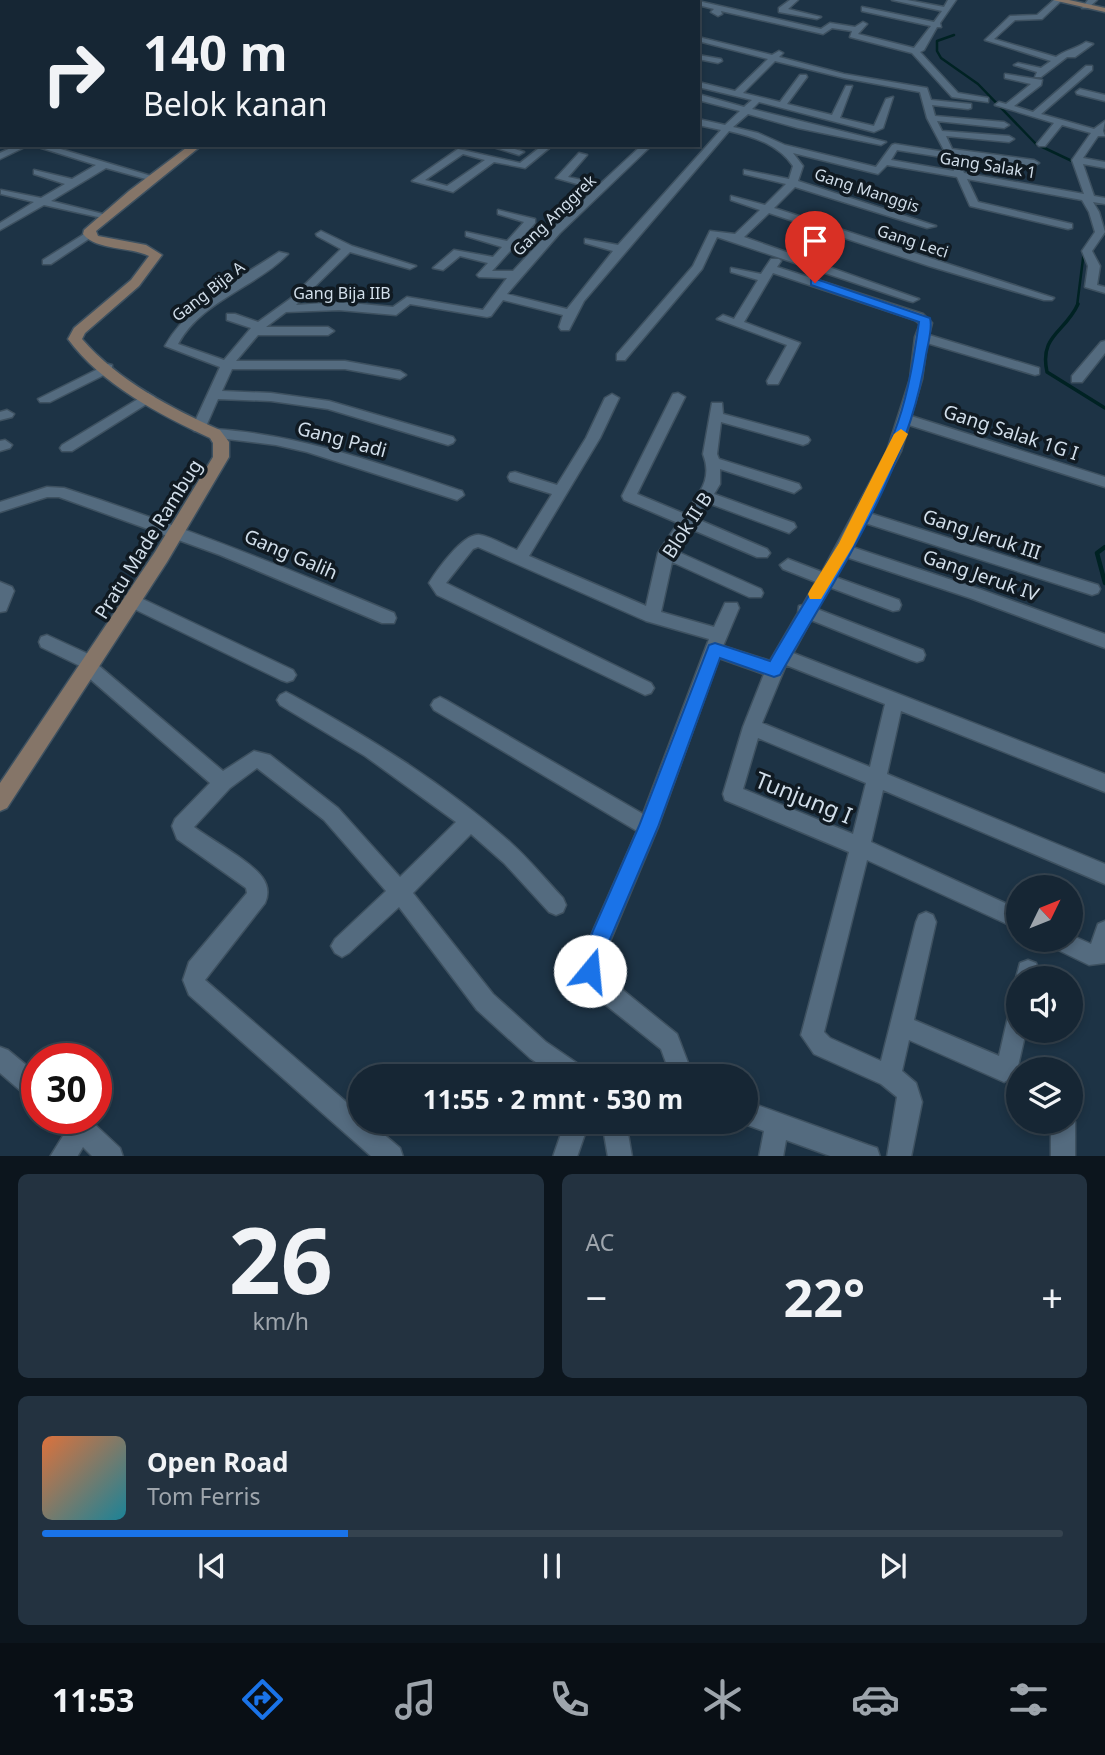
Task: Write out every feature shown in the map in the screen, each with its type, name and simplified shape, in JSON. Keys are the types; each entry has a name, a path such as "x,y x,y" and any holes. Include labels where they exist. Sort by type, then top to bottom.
{"street":[{"path":"794,0 779,12 817,17"},
{"path":"875,0 865,9 938,25"},
{"path":"896,0 947,10"},
{"path":"915,51 920,50 924,39 938,25 952,0"},
{"path":"1057,60 990,40 1013,18 1039,17 1058,0 1105,10"},
{"path":"1085,6 1093,0"},
{"path":"700,3 819,32 824,32 832,22 860,27 853,35 915,51 954,95 1100,134"},
{"path":"720,8 715,13 798,36"},
{"path":"700,39 772,59 880,84 924,90 931,118 976,205 1068,226"},
{"path":"928,102 996,105 1028,92 1057,60 1065,54 1072,56 1089,44"},
{"path":"737,94 780,51"},
{"path":"700,57 718,61"},
{"path":"1018,65 1039,78"},
{"path":"1034,115 1089,68"},
{"path":"710,74 700,85 876,129 890,99"},
{"path":"1008,76 1039,78"},
{"path":"782,105 803,77"},
{"path":"1003,85 1028,92"},
{"path":"835,118 849,88"},
{"path":"1080,92 1105,99"},
{"path":"700,98 881,142"},
{"path":"565,327 570,313 620,249 726,129 758,99"},
{"path":"931,118 1004,125"},
{"path":"700,122 878,171 896,147 1034,163"},
{"path":"1042,144 1060,122"},
{"path":"1077,160 1100,134 1105,124"},
{"path":"938,133 1009,139"},
{"path":"1,155 20,147"},
{"path":"43,147 153,178"},
{"path":"47,262 89,234 91,228 103,217 194,147"},
{"path":"499,147 519,152"},
{"path":"492,159 449,190 417,181 461,151 522,166 546,147"},
{"name":"Gang Anggrek","path":"483,312 556,230 646,147"},
{"path":"737,238 793,183 798,166 786,148"},
{"path":"582,155 561,178 604,188"},
{"path":"1077,160 1105,165"},
{"path":"1077,160 1100,232 1087,251 1094,266 1091,287 1105,290"},
{"name":"Gang Salak 1","path":"887,162 1105,201"},
{"path":"0,227 105,164"},
{"path":"37,172 74,183"},
{"name":"Gang Manggis","path":"747,172 793,183 931,226"},
{"path":"5,192 103,217"},
{"name":"Gang Leci","path":"735,198 933,264 1048,298"},
{"path":"502,212 531,221 494,261 484,276 516,274"},
{"path":"486,227 513,240"},
{"path":"89,234 97,240 142,248 156,254 135,282 76,335 75,339 81,348 148,397 199,428 215,434"},
{"path":"321,234 348,248 410,266"},
{"path":"470,234 513,240"},
{"path":"621,356 698,267 713,234 737,238 913,299"},
{"path":"589,241 620,249"},
{"path":"199,428 228,365 258,329 284,309 348,248"},
{"path":"439,268 458,252 494,261"},
{"path":"737,323 780,253"},
{"name":"Gang Bija A","path":"228,365 176,349 171,344 192,320 283,254"},
{"path":"735,270 767,273 923,319 926,323 921,337 916,379 906,419 894,451 842,551 778,663 752,727 1105,874"},
{"path":"500,296 570,313"},
{"name":"Gang Bija IIB","path":"284,309 339,306 396,311 407,300 483,312"},
{"path":"231,317 258,329 328,331"},
{"path":"723,319 794,343 773,381"},
{"path":"921,337 1035,371"},
{"path":"1077,379 1105,345"},
{"path":"228,365 345,365 400,375"},
{"path":"45,398 108,368"},
{"path":"216,395 271,397 329,405 448,440"},
{"path":"67,448 148,397"},
{"path":"678,397 628,495 685,522 762,553"},
{"path":"519,560 593,438 612,398"},
{"name":"Blok II B","path":"652,616 666,553 714,481 710,454 716,411 803,440"},
{"name":"Gang Salak 1G I","path":"906,419 1105,482"},
{"name":"Gang Padi","path":"215,434 249,435 282,443 373,466 457,495"},
{"name":"Pratu Made Rambug","path":"0,800 177,531 222,457 222,445 215,434"},
{"path":"713,462 794,488"},
{"path":"515,477 562,492"},
{"name":"Gang Galih","path":"0,507 56,491 177,531 278,570 388,618"},
{"path":"705,496 789,527"},
{"name":"Gang Jeruk III","path":"861,516 1092,589"},
{"path":"645,688 438,587 439,580 471,542 481,541 519,560 717,642 1020,747 1105,783"},
{"name":"Gang Jeruk IV","path":"842,551 976,594 1105,641"},
{"path":"666,553 755,593"},
{"path":"788,565 893,605"},
{"path":"0,588 6,591 0,606"},
{"path":"132,600 287,675"},
{"path":"677,1064 669,1042 594,982 590,971 592,958 648,827 731,608"},
{"path":"806,611 916,655"},
{"path":"47,642 90,665 223,782"},
{"path":"286,701 364,744 470,821 506,852 556,905"},
{"path":"894,702 812,1035 822,1046 890,1076 908,1091 910,1102 899,1156"},
{"path":"440,705 648,827"},
{"name":"Tunjung I","path":"752,727 733,794 859,846 1006,913"},
{"path":"390,1156 197,987 194,981 197,970 258,896 253,881 184,832 182,826 223,782 254,759 263,761 331,814 400,892 485,1002 538,1050 558,1064"},
{"path":"342,946 470,821"},
{"path":"890,1076 926,922"},
{"path":"1083,951 1099,955 1105,930"},
{"path":"902,1026 1004,1070 1008,1066 1013,1043"},
{"path":"0,1058 21,1076"},
{"path":"758,1118 832,1151 862,1156"},
{"path":"771,1156 777,1126"},
{"path":"62,1156 71,1134"},
{"path":"87,1134 110,1156"},
{"path":"565,1156 573,1134"},
{"path":"616,1134 620,1156"},
{"path":"1063,1134 1063,1156"}],"waterway":[{"path":"954,35 937,41 937,51 941,58 978,84 1036,144 1074,162"},
{"path":"1082,164 1092,196"},
{"path":"1092,200 1101,222 1095,245"},
{"path":"1077,306 1084,251"},
{"path":"1077,306 1050,342 1047,350 1047,372 1105,408"},
{"path":"1105,547 1097,553 1105,583"}],"slow traffic":[{"path":"816,594 845,546 901,434"}],"route":[{"path":"590,971 592,958 648,827 715,650 774,670 796,627 853,531 894,451 906,419 916,379 925,321 815,283"}]}
